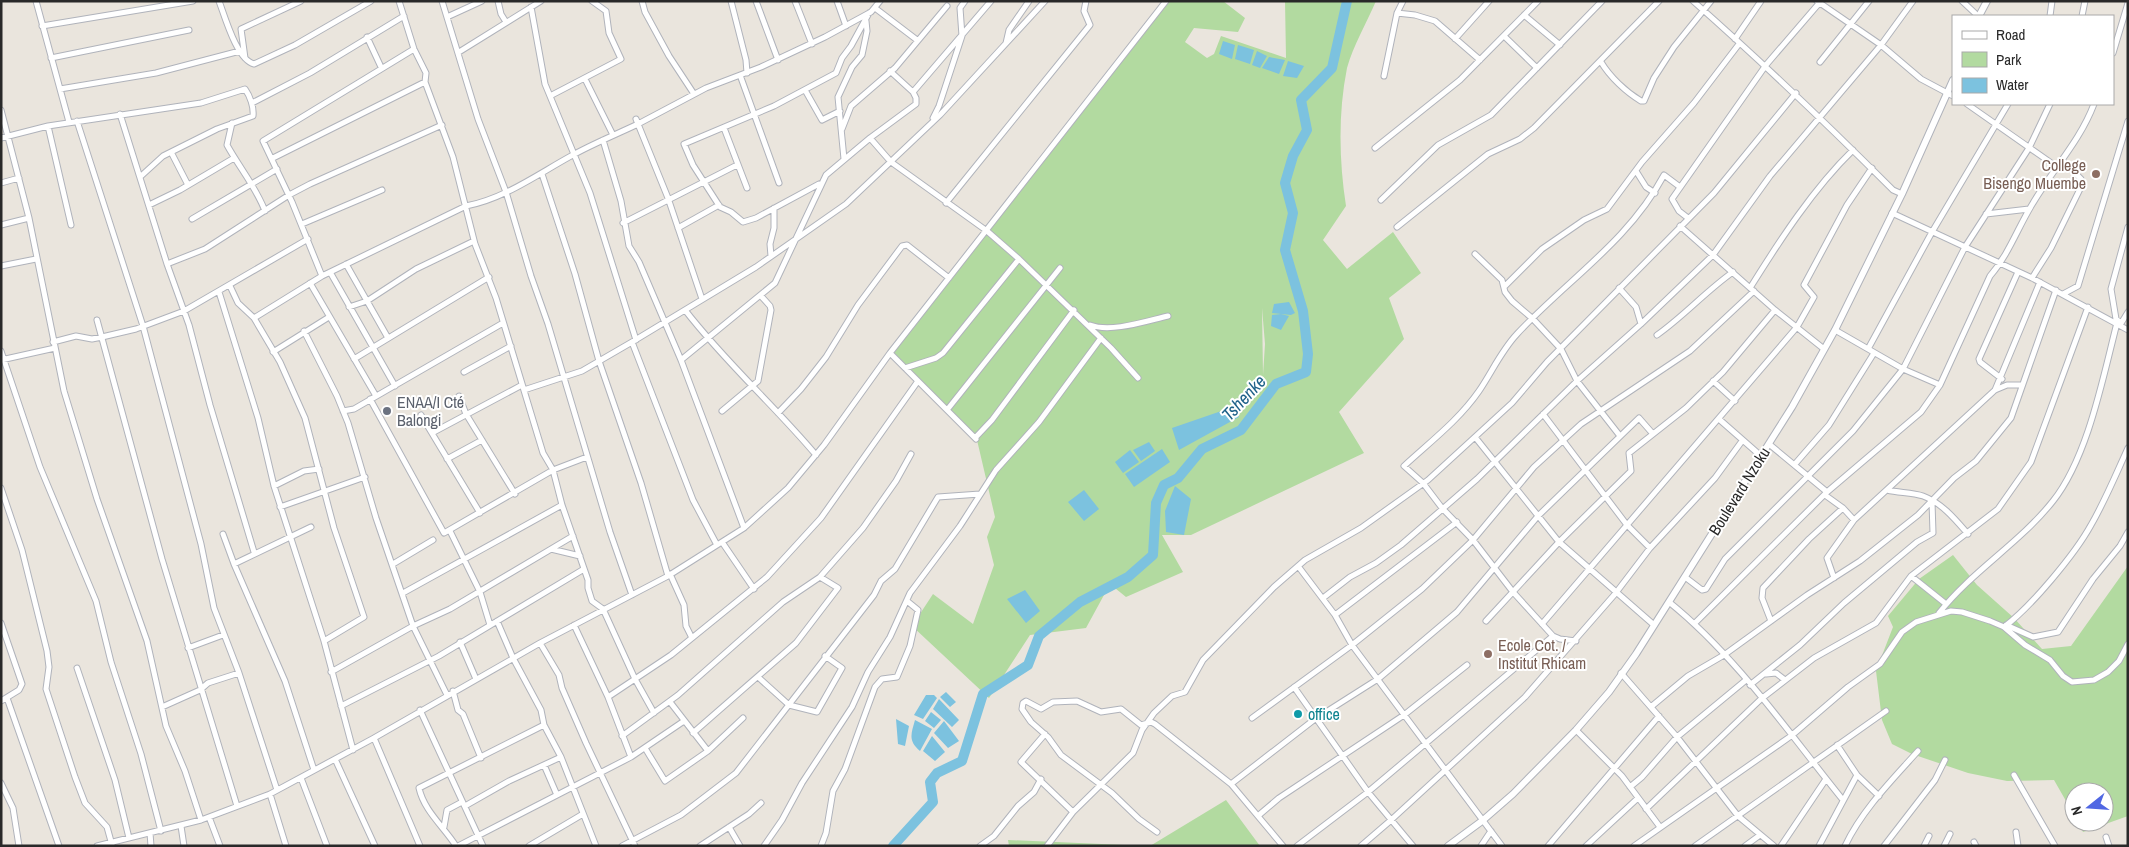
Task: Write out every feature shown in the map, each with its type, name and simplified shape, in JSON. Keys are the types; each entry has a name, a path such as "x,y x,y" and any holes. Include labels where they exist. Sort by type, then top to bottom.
{"street":[{"path":"36,1 69,122"},
{"path":"42,26 194,1"},
{"path":"219,1 240,51 245,58 254,64 273,57 371,1"},
{"path":"245,58 241,29 301,1"},
{"path":"399,1 414,49 426,73 425,82 442,125 466,206 474,241 489,277 504,323 543,453 553,470 592,601 603,609 635,680 654,713"},
{"path":"442,1 478,119 506,192 610,532 632,595"},
{"path":"447,17 482,1"},
{"path":"498,1 501,14 506,22"},
{"path":"459,52 541,1"},
{"path":"550,96 619,61 621,58 609,33 606,11 592,1"},
{"path":"642,1 650,21 663,41 668,56 694,94"},
{"path":"731,1 746,60 747,73"},
{"path":"756,1 778,60"},
{"path":"795,1 812,44"},
{"path":"837,1 846,26"},
{"path":"254,318 310,283 346,264 466,206 482,202 506,192 542,174 575,154 694,94 812,44 869,13 880,1"},
{"path":"924,130 936,112 962,36 960,8 965,1"},
{"path":"913,92 991,1"},
{"path":"1006,43 1009,30 1028,1"},
{"path":"432,433 466,414 523,388 582,371 685,310 797,240 846,204 891,162 924,130 1045,1"},
{"path":"946,203 1090,26 1084,11 1086,1"},
{"path":"97,846 112,845 129,838 201,820 270,794 336,760 453,691 540,643 669,575 744,528 788,488 816,455 890,353 1166,1"},
{"path":"1384,76 1397,13 1403,1"},
{"path":"1455,39 1489,1"},
{"path":"1375,148 1460,80 1538,1"},
{"path":"1381,200 1438,145 1491,115 1602,1"},
{"path":"1397,227 1488,154 1520,139 1534,128 1659,1"},
{"path":"1693,1 1796,93 1893,190 1902,194"},
{"path":"1601,62 1610,75 1632,96 1640,101 1644,101 1663,63 1711,1"},
{"path":"1735,39 1761,1"},
{"path":"1820,62 1869,1"},
{"path":"1323,598 1350,577 1376,563 1496,461 1577,381 1641,324 1713,254 1770,176 1880,46 1913,1"},
{"path":"1962,1 1978,15"},
{"path":"1980,15 1987,1"},
{"path":"2050,15 2052,1"},
{"path":"2082,15 2085,1"},
{"path":"1688,218 1672,200 1680,186 1766,65 1819,2 1850,23 1921,79 1950,95"},
{"path":"2114,50 2128,2"},
{"path":"842,129 852,106 868,94 890,72 947,6"},
{"path":"531,7 545,84 575,154 602,228 634,341 693,500 720,544 754,589"},
{"path":"875,8 917,40"},
{"path":"820,184 744,222 719,205 703,181 684,144 752,116 836,73 842,58 866,21 869,13"},
{"path":"1397,13 1435,20 1480,60"},
{"path":"1524,15 1560,45"},
{"path":"252,103 310,73 404,16"},
{"path":"844,159 839,93 852,67 863,51 866,21"},
{"path":"51,58 189,30"},
{"path":"1504,36 1537,68"},
{"path":"367,38 382,67"},
{"path":"1504,287 1542,249 1584,220 1607,209 1636,171 1694,103 1739,44"},
{"path":"322,276 302,224 264,140 414,49"},
{"path":"60,89 156,73 240,51"},
{"path":"682,360 775,283 797,240 820,184 826,175 870,138 916,104 913,92 890,72"},
{"path":"740,75 752,116 779,183"},
{"path":"585,79 613,135"},
{"path":"273,158 425,82"},
{"path":"1,138 69,122 201,103 245,89 252,103 253,116 232,123 171,152 157,160 140,177"},
{"path":"805,90 822,120 840,111"},
{"path":"1157,832 1146,825 1118,797 1061,755 1045,734 1031,722 1022,709 1024,702 1041,709 1053,702 1077,701 1101,712 1121,709 1141,725 1147,722 1172,696 1184,692 1203,660 1241,620 1298,566 1366,524 1424,483 1512,403 1547,362 1730,174 1779,111 1796,93"},
{"name":"Boulevard Nzoku","path":"1448,846 1514,794 1576,730 1609,692 1654,626 1769,444 1835,330 1950,95"},
{"path":"1969,105 2056,166 2068,167"},
{"path":"1868,349 1932,232 2007,105"},
{"path":"1685,577 1702,590 1706,589 1725,559 1853,431 1903,369 1965,247 2029,148 2050,105"},
{"path":"1695,623 1826,493 1921,412 1940,385 1990,276 2001,263 2029,209 2056,166 2084,128 2094,105"},
{"path":"1,110 29,218 64,391 97,499 147,641 166,726 185,771 201,820"},
{"path":"120,114 167,264 184,311 254,552"},
{"path":"77,121 143,326 196,526 214,608 239,673 277,790"},
{"path":"2063,294 2078,286 2128,121"},
{"path":"637,122 669,202 702,299"},
{"path":"232,123 226,143 265,211"},
{"path":"167,264 206,249 288,195 442,125"},
{"path":"48,126 71,225"},
{"path":"724,128 747,188"},
{"path":"870,138 891,162 987,231 1019,259 1074,310 1138,378"},
{"path":"604,140 621,201 629,246 639,262 682,360 744,528"},
{"path":"1252,718 1352,645 1422,589 1473,540 1516,487 1563,441 1599,412 1690,351 1752,289 1815,194 1853,150"},
{"path":"171,152 188,185"},
{"path":"149,205 234,158"},
{"path":"2032,278 2051,248 2082,185 2081,179 2062,160"},
{"path":"624,223 669,202 703,181 738,164"},
{"path":"1542,624 1591,569 1627,524 1720,420 1797,327 1814,297 1813,293 1804,285 1847,204 1872,168"},
{"path":"192,219 250,183 278,169"},
{"path":"1636,171 1643,184 1654,193"},
{"path":"542,174 575,274 599,361 641,483 669,575 684,605 686,626 692,638"},
{"path":"1576,641 1552,636 1494,569 1473,540 1442,508 1424,483 1404,466 1459,417 1480,390 1516,335 1626,229 1654,193 1664,175 1680,186"},
{"path":"1,183 19,178"},
{"path":"302,224 382,190"},
{"path":"678,228 719,205"},
{"path":"771,256 770,244 774,228 774,208"},
{"path":"1986,214 2029,209"},
{"path":"1892,213 2032,278 2128,330"},
{"path":"1,224 29,218"},
{"path":"1680,226 1775,310 1824,349"},
{"path":"2119,324 2116,319 2111,288 2128,227"},
{"path":"53,342 76,336 92,339 102,337 143,326 184,311 308,240"},
{"path":"349,307 367,301 416,269 474,241"},
{"path":"778,413 826,357 853,312 902,246 908,245 949,278"},
{"path":"1475,254 1502,280 1512,301 1533,319 1561,349 1577,381 1599,412 1620,436"},
{"path":"1,266 36,259"},
{"path":"905,368 936,358 943,353 1019,259"},
{"path":"346,264 388,338"},
{"path":"947,410 1060,268"},
{"path":"330,272 349,307 374,346 395,386"},
{"path":"1657,336 1676,322 1715,285 1733,272"},
{"path":"2002,379 1980,362 1979,359 2018,272"},
{"path":"354,359 489,277"},
{"path":"1834,578 1827,557 1854,520 1995,390 2002,379 2015,340 2040,282"},
{"path":"310,283 376,396"},
{"path":"230,286 238,303 254,318 289,380 305,418 337,538 364,617 324,641"},
{"path":"1619,288 1636,307 1641,324"},
{"path":"1652,706 1688,676 1724,655 1882,544 1976,460 2011,418 2056,290"},
{"path":"219,292 258,418 274,486 289,538 324,641 353,750"},
{"path":"722,411 758,381 770,310 760,296"},
{"path":"1646,809 1694,761 1761,699 1814,658 1876,623 1911,576 1968,534 1998,509 2031,462 2088,307"},
{"path":"685,310 707,340 816,455"},
{"path":"890,353 976,439 1074,310"},
{"path":"1486,621 1559,542 1631,471 1629,453 1675,418 1713,381 1775,310"},
{"path":"1939,614 1946,604 2053,501 2084,440 2102,386 2119,324 2128,312"},
{"path":"1087,324 1100,328 1168,316"},
{"path":"273,352 329,317"},
{"path":"97,320 154,531 200,690 237,806"},
{"path":"343,411 350,412 504,323"},
{"path":"1835,330 1903,369 1940,385"},
{"path":"304,331 348,423 376,518 413,626 447,695"},
{"path":"764,846 782,820 802,783 852,707 868,672 890,637 910,593 960,526 996,470 1039,422 1101,338"},
{"path":"464,372 511,346"},
{"path":"2,359 54,348"},
{"path":"1,351 2,359 40,467 96,601 111,662 140,754 161,831"},
{"path":"1795,464 1829,424 1874,353"},
{"path":"608,697 635,680 692,638 754,589 821,518 918,381"},
{"path":"1713,381 1735,401"},
{"path":"1995,390 2022,384"},
{"path":"459,396 466,414 515,494"},
{"path":"370,399 442,531 450,531 553,470 587,457"},
{"path":"348,423 350,412"},
{"path":"1543,414 1584,471 1627,524 1650,548"},
{"path":"421,415 480,513"},
{"path":"1232,784 1314,719 1378,679 1457,612 1538,516 1640,418 1653,434"},
{"path":"1720,420 1761,456"},
{"path":"1475,437 1559,542 1654,626"},
{"path":"447,459 482,440"},
{"path":"1361,846 1525,698 1616,594 1650,548 1704,491 1742,441"},
{"path":"1769,444 1795,464 1854,520"},
{"path":"2005,626 2021,613 2049,581 2091,526 2128,448"},
{"path":"622,736 670,702 783,602 820,577 828,565 843,552 864,528 896,481 911,454"},
{"path":"274,486 304,471 319,469"},
{"path":"280,506 365,477"},
{"path":"1,488 22,550 47,651 49,667 46,689 83,799 107,827 112,845"},
{"path":"1888,490 1913,494 1932,501 1945,509 1968,534"},
{"path":"622,846 632,839 681,815 728,781 874,595 881,581 895,569 938,497 980,494"},
{"path":"1761,677 1918,542 1933,533 1932,501"},
{"path":"403,593 562,505"},
{"path":"1771,621 1762,598 1763,588 1809,539 1843,508"},
{"path":"1335,615 1457,522"},
{"path":"234,564 254,552 310,527"},
{"path":"450,531 480,592 490,625"},
{"path":"224,534 234,564 285,681 314,770"},
{"path":"1634,846 1791,736 1848,687 1880,664 1895,641 1909,626 1939,614 1962,612 2033,637 2058,632 2093,579 2127,535"},
{"path":"331,672 413,626 450,609 573,536"},
{"path":"393,564 434,540"},
{"path":"550,549 580,556"},
{"path":"1298,566 1335,615 1352,645 1502,846"},
{"path":"341,706 439,656 584,569"},
{"path":"1911,576 1946,604"},
{"path":"693,733 796,643 838,590 820,577"},
{"path":"821,846 826,832 833,791 845,769 875,687 882,679 897,677 908,654 918,610 907,601"},
{"path":"1669,602 1695,623 1748,682 1843,800"},
{"path":"497,621 513,658 541,710 544,725 573,787 596,846"},
{"path":"1,623 22,684 19,690 1,701"},
{"path":"574,625 608,697 631,757"},
{"path":"2005,626 2025,645 2050,660 2063,676 2072,682 2094,680 2108,672 2119,661 2128,644"},
{"path":"188,648 223,635"},
{"path":"1297,846 1368,792 1552,636"},
{"path":"460,642 476,679"},
{"path":"540,643 559,675 562,688 635,846"},
{"path":"434,666 439,656"},
{"path":"758,677 789,705 808,708 815,712 819,711 842,668 825,656"},
{"path":"1259,815 1342,755 1404,715 1467,665"},
{"path":"77,668 115,780 129,838"},
{"path":"162,708 200,690 208,683 239,673"},
{"path":"1621,673 1652,706 1738,816 1774,846"},
{"path":"1630,787 1642,777 1677,737 1748,682 1776,673 1785,680"},
{"path":"1294,687 1314,719 1368,792 1390,821 1413,846"},
{"path":"453,691 458,710 463,714 481,758"},
{"path":"7,698 59,846"},
{"path":"670,702 708,751"},
{"path":"420,710 483,846"},
{"path":"1695,846 1886,711"},
{"path":"1548,846 1574,814 1616,769 1659,716"},
{"path":"645,748 665,781 708,751 743,718"},
{"path":"544,725 419,790 431,814 444,827 457,846 631,757 684,721"},
{"path":"1147,722 1155,724 1232,784 1283,846"},
{"path":"1047,846 1072,812 1133,753 1147,722"},
{"path":"1576,730 1616,769 1660,827"},
{"path":"1045,734 1021,762 1072,812"},
{"path":"374,738 420,846"},
{"path":"1837,745 1857,775 1879,796"},
{"path":"1845,846 1851,834 1879,796 1918,751"},
{"path":"444,827 447,810 464,804 560,757"},
{"path":"336,760 375,846"},
{"path":"1884,846 1936,780 1945,760"},
{"path":"544,765 558,794"},
{"path":"1820,846 1857,775"},
{"path":"2014,775 2056,846"},
{"path":"301,778 327,846"},
{"path":"1781,846 1826,779"},
{"path":"980,846 994,836 1018,806 1034,792 1041,780"},
{"path":"1,783 13,808 19,846"},
{"path":"270,794 286,846"},
{"path":"1586,846 1638,798"},
{"path":"700,846 749,814 761,803"},
{"path":"529,846 583,814"},
{"path":"209,817 220,846"},
{"path":"181,826 184,846"},
{"path":"728,827 740,846"},
{"path":"1481,846 1490,831"},
{"path":"2016,832 2018,846"},
{"path":"150,833 151,846"},
{"path":"1944,846 1950,834"},
{"path":"1745,846 1760,835"},
{"path":"1924,846 1929,836"},
{"path":"2106,837 2109,846"}],"green space":[{"path":"1167,1 1223,1 1245,18 1238,32 1194,28 1185,42 1207,58 1214,54 1221,36 1286,58 1285,1 1376,1 1353,51 1344,85 1340,137 1346,206 1323,240 1347,269 1393,232 1421,273 1389,298 1404,339 1339,412 1364,453 1191,535 1162,535 1183,572 1126,597 1110,584 1086,628 1030,635 989,698 912,626 933,594 973,624 994,565 987,537 995,517 977,440 890,353","holes":["1262,308 1265,344 1263,375"]},
{"path":"1953,555 1977,585 2014,618 2042,649 2071,646 2128,566 2128,816 2114,821 2114,782 2064,782 2064,798 2054,780 2007,781 1968,773 1912,754 1892,744 1882,720 1876,671 1893,627 1888,616 1919,579"},
{"path":"1226,800 1260,846 1150,846"},
{"path":"1008,840 1147,846 1009,846"}],"water":[{"path":"1223,41 1235,45 1232,59 1219,54"},
{"path":"1238,45 1254,50 1250,64 1235,59"},
{"path":"1257,51 1267,56 1260,68 1252,65"},
{"path":"1269,57 1285,60 1279,74 1262,68"},
{"path":"1288,61 1304,66 1297,78 1283,76"},
{"path":"1289,302 1295,313 1291,315 1272,313 1274,304"},
{"path":"1281,314 1289,316 1281,330 1271,326 1272,315"},
{"path":"1233,407 1239,417 1179,450 1172,428"},
{"path":"1149,442 1155,451 1141,461 1133,450"},
{"path":"1162,449 1170,462 1134,487 1125,474"},
{"path":"1130,450 1139,462 1123,473 1115,462"},
{"path":"1175,486 1191,499 1184,535 1166,532 1165,511"},
{"path":"1084,490 1099,509 1084,521 1068,502"},
{"path":"1025,590 1040,611 1026,623 1007,599"},
{"path":"946,692 956,702 950,707 940,697"},
{"path":"926,695 934,695 937,698 923,719 914,715"},
{"path":"939,699 959,720 952,727 933,709"},
{"path":"931,712 941,720 934,728 925,721"},
{"path":"896,719 909,726 905,746 898,744"},
{"path":"915,720 932,729 920,751 911,737"},
{"path":"944,721 959,741 948,748 934,733"},
{"path":"932,736 945,752 935,761 923,751"}],"waterway":[{"name":"Tshenke","path":"893,846 933,802 930,782 937,773 962,761 983,694 1028,665 1039,636 1080,602 1128,577 1153,555 1156,503 1164,485 1178,478 1202,449 1241,430 1276,384 1306,372 1308,354 1303,311 1285,250 1293,213 1285,183 1293,156 1307,130 1301,100 1332,68 1347,1"}],"place":[{"name":"College Bisengo Muembe","path":"2096,174"},
{"name":"ENAA/I Cté Balongi","path":"387,411"},
{"name":"Ecole Cot. / Institut Rhicam","path":"1488,654"},
{"name":"office","path":"1298,714"}]}
